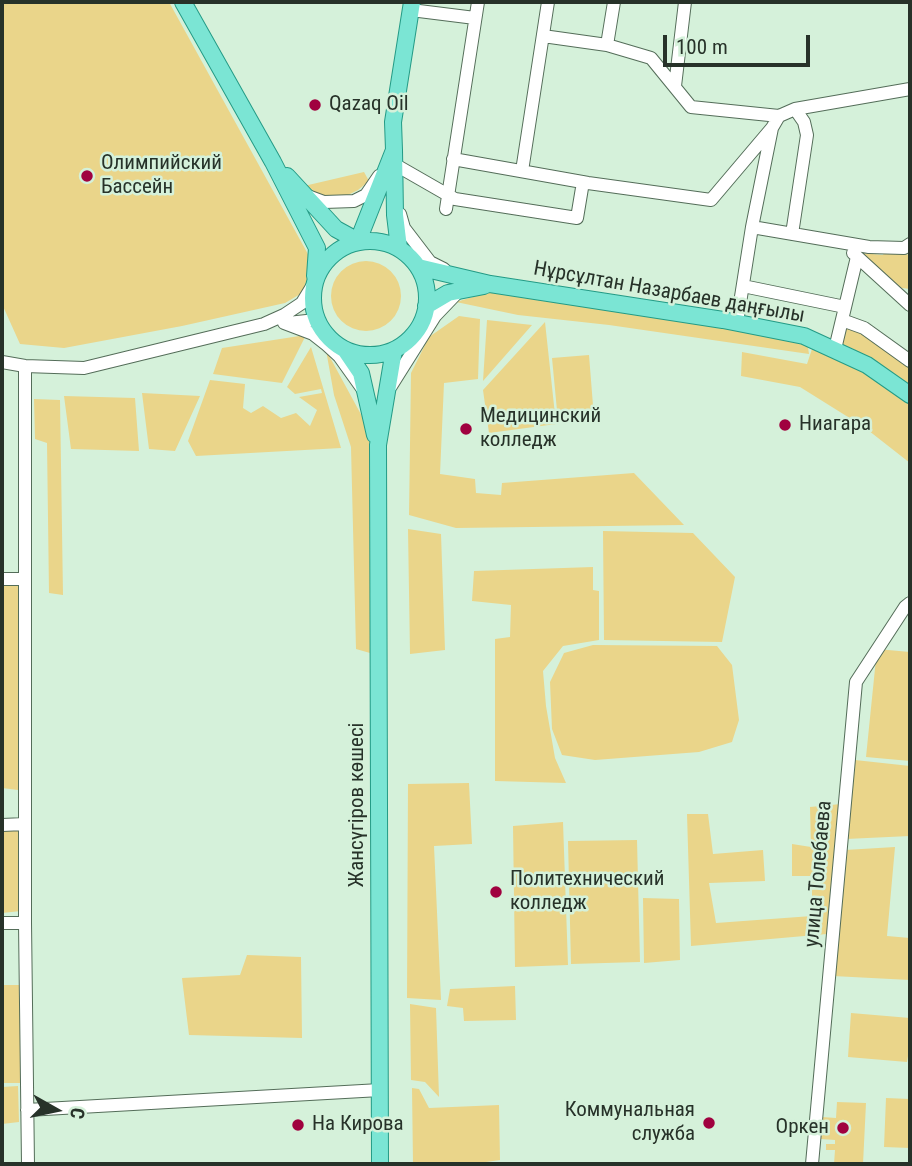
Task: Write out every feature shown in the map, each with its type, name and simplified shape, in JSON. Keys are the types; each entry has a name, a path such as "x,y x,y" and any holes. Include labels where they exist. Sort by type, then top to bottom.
{"main road":[{"path":"183,2 274,162 317,248 312,303 317,320 324,333 346,351 361,373 377,445"},
{"path":"399,248 393,122 411,6"},
{"path":"358,241 393,158"},
{"path":"274,162 336,229 358,241"},
{"path":"313,285 319,270 329,257 342,247 358,241 386,242 399,248 418,267 424,279 426,306 421,324 409,340 394,350 370,355 346,351"},
{"name":"Нұрсұлтан Назарбаев даңғылы","path":"418,267 464,285 490,284 737,322 804,336 867,366 910,394"},
{"path":"426,306 464,285"},
{"path":"377,445 394,350"},
{"name":"Жансүгіров көшесі","path":"377,445 380,1164"}],"street":[{"path":"446,209 478,2"},
{"path":"522,172 548,2"},
{"path":"607,45 614,2"},
{"path":"675,86 684,2"},
{"path":"411,6 475,18"},
{"path":"543,37 607,45 651,58 691,107 776,122"},
{"path":"453,159 583,182 711,200 776,122 795,109 910,89"},
{"path":"792,234 807,135 804,122 795,109"},
{"path":"737,322 752,227 776,122"},
{"path":"298,188 312,199 324,202 354,201 366,195 393,158 455,200 577,218 583,182"},
{"path":"739,166 763,172"},
{"path":"385,395 435,316 464,285 430,262 404,228 395,192"},
{"path":"752,227 842,243 904,248 910,244"},
{"path":"284,319 308,288 315,268 312,238"},
{"path":"842,243 910,305"},
{"path":"835,349 857,257"},
{"path":"284,319 302,303 313,285"},
{"path":"743,286 845,307"},
{"path":"284,319 313,334 339,356 366,395"},
{"path":"2,362 25,366 84,368 284,319 317,320"},
{"path":"842,320 864,328 910,361"},
{"path":"25,366 24,923 28,1164"},
{"path":"2,579 25,579"},
{"name":"улица Толебаева","path":"812,1164 856,682 910,603"},
{"path":"2,825 25,824"},
{"path":"2,923 24,923"},
{"path":"27,1111 380,1090"}],"shaded area":[{"path":"2,2 169,2 309,256 309,280 302,293 285,303 64,348 20,344 2,304"},
{"path":"364,172 369,181 344,197 311,196 304,186"},
{"path":"885,250 910,255 910,289 902,288 860,261 851,252 883,255"},
{"path":"366,261 391,271 401,296 391,321 366,331 341,321 331,296 341,271"},
{"path":"496,290 807,341 809,354 609,325 518,315 456,302"},
{"path":"459,316 480,319 478,379 444,383 440,474 475,479 476,493 501,495 502,483 634,473 684,525 456,528 409,515 411,373 429,337"},
{"path":"487,320 532,325 483,381"},
{"path":"545,322 556,424 489,433 483,390"},
{"path":"845,324 862,330 910,369 910,390 838,347"},
{"path":"306,335 282,383 213,374 222,348"},
{"path":"814,343 867,369 910,403 910,463 864,427 800,387 741,376 742,352 807,364"},
{"path":"311,347 341,448 196,456 188,441 210,380 245,384 243,408 251,413 263,406 281,418 296,413 310,426 317,410 299,397 322,393 321,389 295,394 287,387"},
{"path":"326,350 370,431 370,653 356,649 351,447 334,395"},
{"path":"589,355 594,418 558,421 552,358"},
{"path":"142,393 200,396 175,451 149,449"},
{"path":"64,396 135,398 139,451 71,449"},
{"path":"34,399 60,400 63,595 49,593 47,443 35,439"},
{"path":"408,529 441,534 445,650 410,654"},
{"path":"603,531 693,533 735,577 722,642 604,640"},
{"path":"593,567 593,590 599,591 599,640 563,646 543,671 555,758 566,783 495,781 495,639 510,637 511,605 472,601 474,571"},
{"path":"19,574 18,790 2,788 2,576"},
{"path":"593,645 717,646 732,665 739,720 732,742 699,752 595,760 562,755 552,729 550,682 564,653"},
{"path":"877,649 910,652 910,761 866,757"},
{"path":"855,760 910,766 910,836 846,839"},
{"path":"469,783 472,844 434,846 441,1000 407,998 408,784"},
{"path":"841,804 827,934 691,946 687,814 708,814 713,854 763,850 765,881 709,883 716,923 812,916 812,876 792,876 792,844 811,847 810,807"},
{"path":"563,822 568,965 515,967 513,826"},
{"path":"20,827 21,911 2,913 2,829"},
{"path":"637,840 640,962 571,964 568,841"},
{"path":"895,847 887,936 910,938 910,980 833,976 845,850"},
{"path":"643,898 679,899 680,960 644,963"},
{"path":"247,955 301,957 302,1038 189,1035 182,978 240,975"},
{"path":"2,985 20,985 20,1083 2,1083"},
{"path":"515,986 516,1020 464,1021 463,1008 447,1006 450,989"},
{"path":"410,1004 436,1008 439,1097 425,1082 411,1080"},
{"path":"851,1013 910,1018 910,1067 909,1050 907,1062 848,1057"},
{"path":"18,1086 19,1122 2,1124 2,1087"},
{"path":"412,1088 419,1089 429,1108 499,1105 500,1160 472,1164 413,1164"},
{"name":"Оркен","path":"886,1098 910,1099 910,1148 884,1147"},
{"name":"Оркен","path":"837,1102 866,1103 863,1164 834,1164 835,1150 826,1150 826,1144 835,1144 835,1140 821,1139 822,1117 836,1118"}],"place":[{"name":"Qazaq Oil","path":"315,105"},
{"name":"Олимпийский Бассейн","path":"87,176"},
{"name":"Ниагара","path":"785,425"},
{"name":"Медицинский колледж","path":"466,429"},
{"name":"Политехнический колледж","path":"496,892"},
{"name":"Коммунальная служба","path":"709,1123"},
{"name":"На Кирова","path":"298,1125"},
{"name":"Оркен","path":"843,1128"}]}
